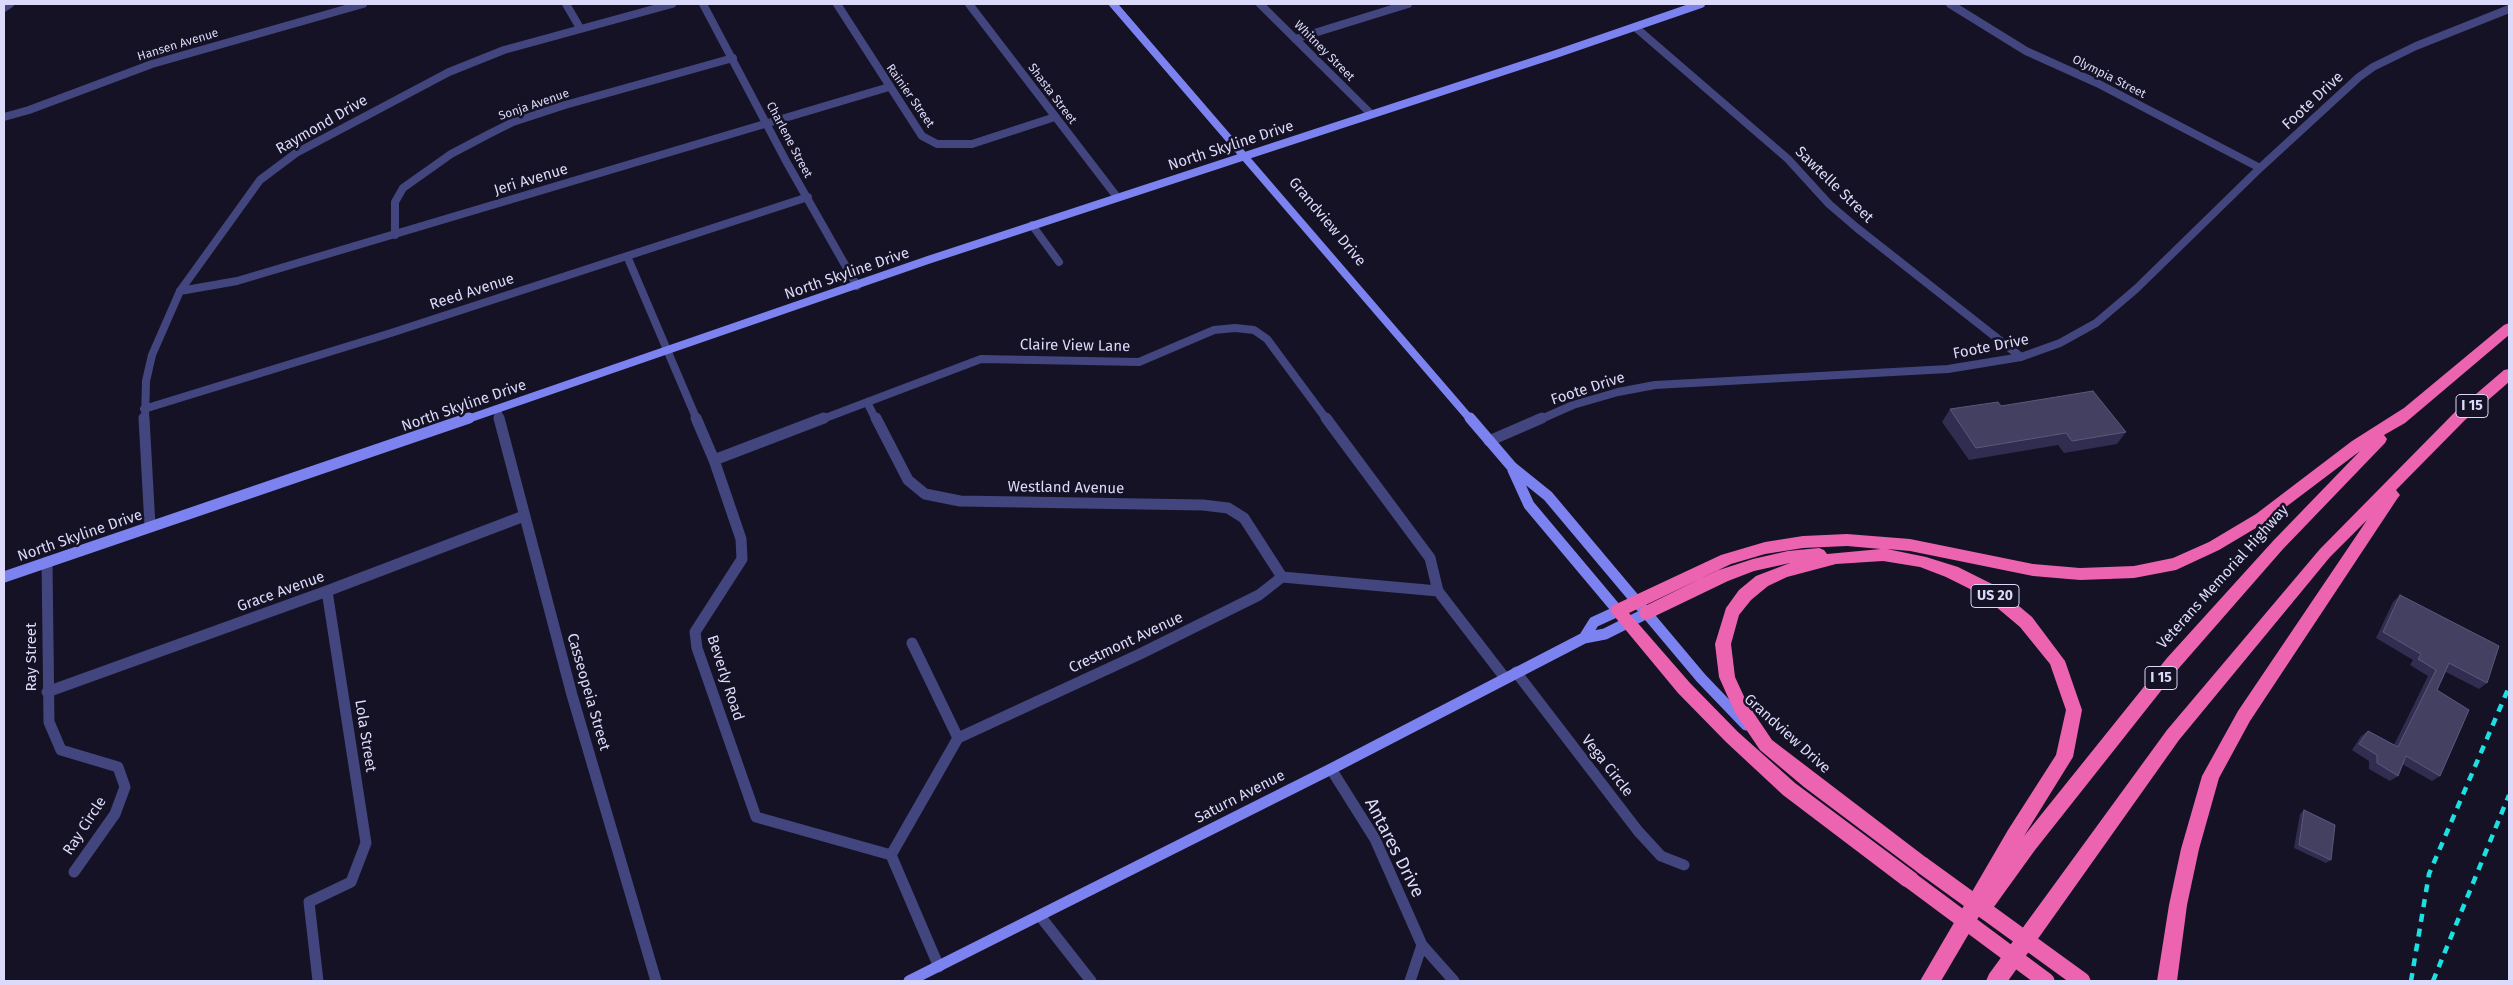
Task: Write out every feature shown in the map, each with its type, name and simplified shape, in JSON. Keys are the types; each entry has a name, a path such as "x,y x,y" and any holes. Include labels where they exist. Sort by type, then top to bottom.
{"highway":[{"name":"Veterans Memorial Highway","path":"1935,974 2029,844 2173,663 2278,545 2366,452 2408,412 2509,328"},
{"name":"I 15","path":"1996,981 2173,735 2326,553 2460,416 2509,374"},
{"path":"1623,617 1727,559 1765,548 1803,542 1847,540 1910,545 2033,570 2080,574 2134,572 2176,564 2214,546 2261,518 2357,445 2408,412"},
{"path":"2167,981 2190,849 2212,776 2244,716 2409,468"},
{"path":"1642,607 1753,565 1788,557 1833,552 1884,555"},
{"name":"US 20","path":"1766,745 1741,708 1727,677 1723,644 1732,613 1745,595 1762,581 1784,571 1836,558 1884,555 1920,561 1952,572 1988,590 2026,622 2057,661 2074,710 2064,757 2014,836 1935,974"},
{"name":"Grandview Drive","path":"1623,617 1684,688 1732,738 1789,788 2046,981"},
{"name":"Grandview Drive","path":"1766,745 1810,781 1922,865 2082,981"},
{"path":"2173,981 2174,934"}],"main road":[{"name":"Grandview Drive","path":"1113,4 1246,156 1512,467 1548,496 1724,703 1766,745"},
{"name":"North Skyline Drive","path":"4,577 1032,225 1246,156 1701,4"},
{"name":"Grandview Drive","path":"1512,467 1529,505 1623,617"},
{"name":"Saturn Avenue","path":"1584,638 1594,622 1623,617"},
{"name":"Saturn Avenue","path":"909,981 1331,769 1584,638 1605,634 1623,617"}],"street":[{"path":"4,8 10,4"},
{"name":"Hansen Avenue","path":"4,117 29,110 152,64 363,4"},
{"path":"566,4 580,28"},
{"name":"Raymond Drive","path":"150,526 144,409 146,380 152,354 180,291 260,180 296,153 449,72 504,50 672,4"},
{"name":"Charlene Street","path":"703,4 766,124 857,286"},
{"name":"Rainier Street","path":"837,4 922,136 937,144 972,144 1055,117"},
{"name":"Shasta Street","path":"970,4 1117,197"},
{"name":"Whitney Street","path":"1260,4 1371,114"},
{"path":"1295,39 1389,6 1408,4"},
{"name":"Olympia Street","path":"1950,4 2026,51 2097,83 2260,168"},
{"name":"Foote Drive","path":"1490,441 1573,405 1618,392 1655,385 1948,369 2021,357 2060,343 2096,323 2184,244 2260,168 2373,67 2416,46 2509,9"},
{"name":"Sawtelle Street","path":"1635,27 1788,159 1830,204 1857,228 2021,357"},
{"name":"Sonja Avenue","path":"395,235 395,202 403,188 452,154 489,134 513,122 566,105 733,58"},
{"name":"Jeri Avenue","path":"180,291 237,281 889,87"},
{"name":"Reed Avenue","path":"144,409 808,197"},
{"path":"1032,225 1059,262"},
{"name":"Beverly Road","path":"627,256 714,460 741,539 742,558 695,632 697,648 756,817 891,855"},
{"name":"Claire View Lane","path":"714,460 981,359 1139,362 1214,330 1235,328 1254,330 1267,339 1430,558 1438,591 1511,675"},
{"name":"Westland Avenue","path":"867,402 908,480 925,494 960,502 1203,505 1228,508 1244,518 1282,577"},
{"name":"Casseopeia Street","path":"497,409 572,696 656,981"},
{"name":"Grace Avenue","path":"47,692 327,591 524,516"},
{"name":"Ray Street","path":"47,562 47,692 49,722 61,750"},
{"path":"1282,577 1438,591"},
{"name":"Crestmont Avenue","path":"958,738 1140,654 1251,599 1282,577"},
{"name":"Lola Street","path":"318,981 309,902 351,882 366,843 327,591"},
{"path":"912,643 958,738 891,855 939,967"},
{"name":"Vega Circle","path":"1511,675 1638,831 1661,856 1684,865"},
{"name":"Ray Circle","path":"61,750 118,768 126,786 115,814 74,872"},
{"name":"Antares Drive","path":"1331,769 1375,839 1422,945 1454,981"},
{"path":"1040,916 1091,981"},
{"path":"1410,981 1422,945"}],"building":[{"path":"2093,391 2126,432 2072,441 2066,433 1976,448 1950,409 1998,402 2001,406"},
{"path":"2400,595 2499,646 2487,683 2449,663 2437,690 2469,710 2440,776 2406,756 2398,776 2377,763 2377,755 2359,744 2368,731 2398,747 2436,670 2418,659 2421,654 2383,632"},
{"path":"2304,810 2335,825 2331,860 2299,845"}],"railway":[{"path":"2411,981 2429,874 2509,687"},
{"path":"2433,981 2509,795"}]}
